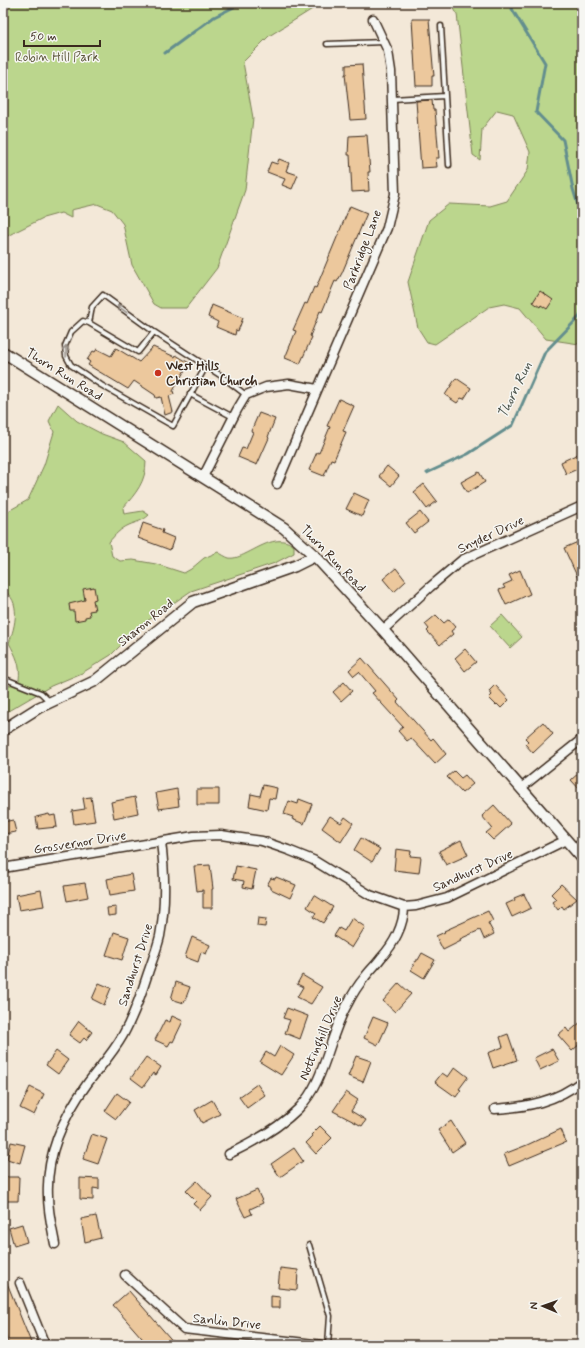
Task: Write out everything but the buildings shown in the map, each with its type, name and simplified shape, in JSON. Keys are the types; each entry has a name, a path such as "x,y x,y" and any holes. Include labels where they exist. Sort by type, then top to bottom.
{"street":[{"name":"Parkridge Lane","path":"277,484 387,228 395,194 392,99 388,51 373,19"},
{"name":"Thorn Run Road","path":"3,352 284,528 315,556 383,630 582,858"},
{"path":"202,477 246,395 266,387 289,384 317,389"},
{"name":"Snyder Drive","path":"383,630 424,592 462,560 582,506"},
{"name":"Sharon Road","path":"3,730 38,708 95,681 193,602 295,566 315,556"},
{"path":"521,788 582,738"},
{"name":"Sandhurst Drive","path":"55,1244 48,1195 48,1180 53,1149 69,1112 87,1084 122,1037 143,989 158,943 163,922 164,870 161,842 194,836 221,835 262,841 300,854 324,866 370,895 404,906 416,906 447,898 566,840"},
{"name":"Grosvernor Drive","path":"3,868 161,842"},
{"name":"Nottinghill Drive","path":"229,1154 256,1140 278,1126 298,1109 306,1099 318,1079 340,1018 347,1004 366,976 383,957 398,933 403,920 404,906"},
{"path":"494,1109 517,1107 546,1101 565,1093 582,1081"},
{"name":"Sanlin Drive","path":"125,1275 184,1329 323,1345"},
{"path":"20,1283 45,1345"}],"lane":[{"path":"441,26 449,165"},
{"path":"327,44 384,42"},
{"path":"392,99 445,96"},
{"path":"89,323 92,307 103,295 246,395"},
{"path":"154,332 138,352 89,323 83,321 71,332 65,346 66,356 70,365 173,426 206,366"},
{"path":"190,394 233,417"},
{"path":"3,678 41,693 50,702"},
{"path":"309,1245 330,1316 328,1345"}],"green space":[{"name":"Robin Hill Park","path":"3,3 322,3 269,36 243,62 253,118 245,190 217,268 186,308 161,308 154,304 132,265 123,224 112,210 97,204 71,210 71,218 61,213 43,218 3,238"},
{"path":"451,3 582,3 582,343 579,344 546,339 520,308 504,304 489,307 435,344 427,342 418,328 408,282 429,220 449,204 490,206 507,201 528,170 530,152 513,114 497,110 482,129 480,160 473,155 457,14"},
{"path":"58,404 77,421 102,434 124,442 146,461 146,468 142,481 136,492 123,508 124,514 143,511 149,515 142,520 123,528 113,537 109,542 112,556 120,561 133,560 156,564 184,573 204,558 218,552 229,558 235,558 270,542 288,542 294,546 294,553 275,563 191,591 140,626 111,655 82,673 51,686 3,714 3,684 9,686 19,680 19,670 14,652 9,643 15,622 15,607 9,595 3,590 3,514 28,500 44,465 54,432 49,421"},
{"path":"502,615 522,637 510,648 490,626"}],"waterway":[{"path":"165,53 214,17 242,3"},
{"name":"Thorn Run","path":"514,3 512,9 545,63 536,112 563,140 573,189 582,218"},
{"name":"Thorn Run","path":"427,473 468,454 513,425 545,352 580,316 582,306"}],"place":[{"name":"West Hills Christian Church","path":"158,373"}]}
